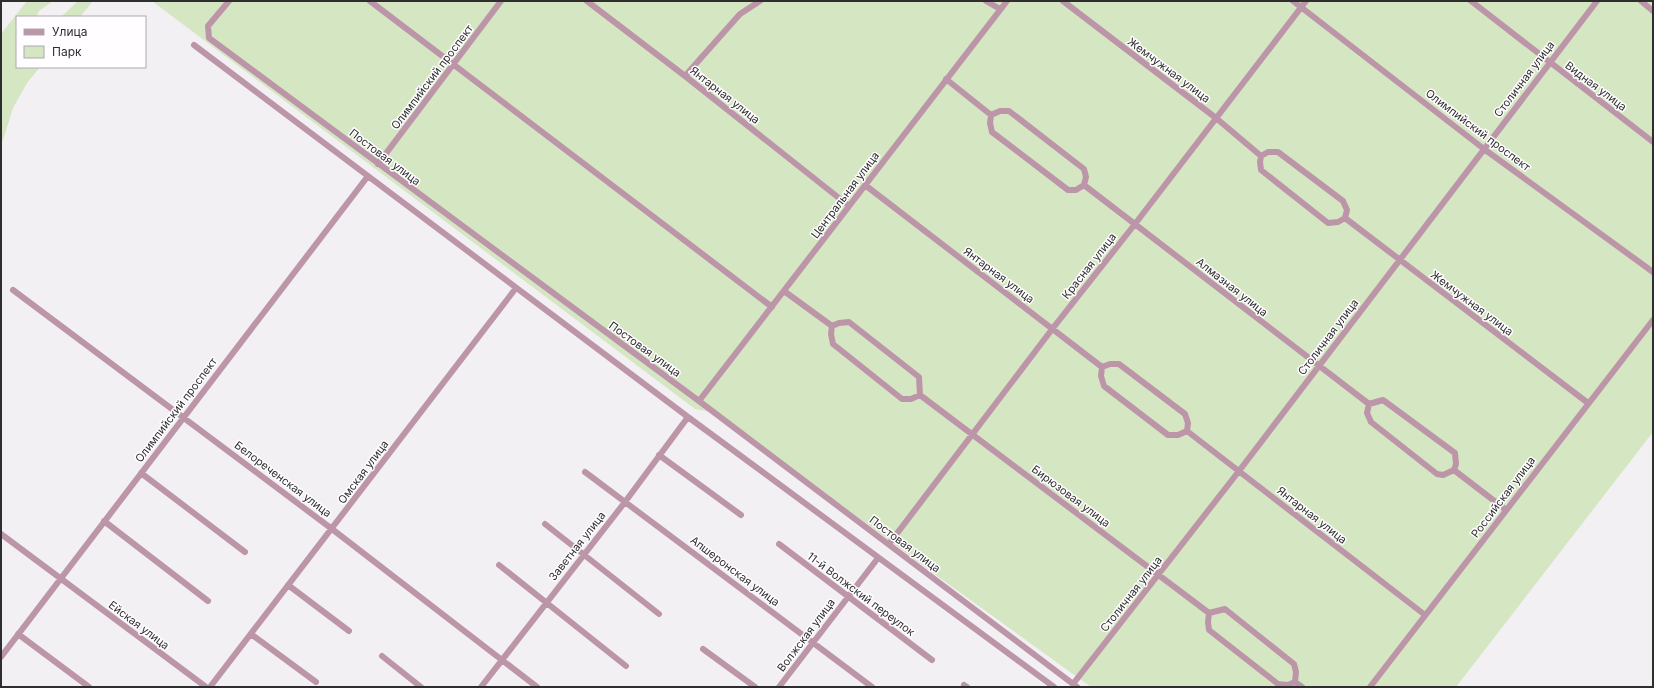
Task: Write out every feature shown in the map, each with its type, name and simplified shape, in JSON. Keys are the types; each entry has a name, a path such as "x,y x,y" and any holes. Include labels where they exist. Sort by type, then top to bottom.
{"street":[{"name":"Постовая улица","path":"228,1 208,26 209,38 699,401 1075,686"},
{"path":"370,1 772,307"},
{"name":"Олимпийский проспект","path":"378,164 501,1"},
{"name":"Янтарная улица","path":"587,1 685,76 849,206"},
{"path":"685,76 740,14 760,1"},
{"path":"986,1 1000,9"},
{"name":"Центральная улица","path":"699,401 1006,1"},
{"name":"Жемчужная улица","path":"1063,1 1216,118 1262,156"},
{"name":"Олимпийский проспект","path":"1293,1 1484,149 1653,272"},
{"name":"Красная улица","path":"889,544 1053,328 1135,224 1306,1"},
{"name":"Видная улица","path":"1471,1 1549,63 1653,142"},
{"name":"Столичная улица","path":"1075,686 1597,1"},
{"path":"1641,1 1653,11"},
{"path":"194,45 688,417 1054,687"},
{"path":"946,79 991,115"},
{"path":"1009,110 1084,169 1086,177 1084,185 1076,190 1068,190 992,132 990,124 991,115 1000,111 1009,110"},
{"path":"1268,152 1278,152 1343,201 1347,210 1345,218 1338,222 1328,223 1261,170 1260,162 1262,156 1268,152"},
{"name":"Олимпийский проспект","path":"1,657 368,176"},
{"name":"Янтарная улица","path":"865,185 1102,367"},
{"name":"Алмазная улица","path":"1084,185 1369,404"},
{"name":"Жемчужная улица","path":"1345,218 1588,402"},
{"name":"Омская улица","path":"210,687 516,288"},
{"name":"Белореченская улица","path":"13,290 332,529 537,687"},
{"path":"784,291 832,326"},
{"name":"Российская улица","path":"1370,687 1588,402 1653,320"},
{"path":"849,322 919,378 920,395 911,399 902,399 833,344 831,334 832,326 839,323 849,322"},
{"path":"1110,364 1119,364 1185,414 1188,423 1187,431 1178,435 1168,435 1104,386 1100,376 1102,367 1110,364"},
{"name":"Бирюзовая улица","path":"920,395 974,434 1158,576 1209,613"},
{"path":"1383,400 1455,453 1456,464 1454,470 1443,475 1437,474 1370,422 1367,413 1369,404 1383,400"},
{"name":"Заветная улица","path":"481,687 625,502 688,417"},
{"name":"Янтарная улица","path":"1187,431 1425,615"},
{"path":"659,455 741,515"},
{"path":"1454,470 1506,510"},
{"path":"141,472 245,552"},
{"name":"Апшеронская улица","path":"585,472 872,687"},
{"path":"104,521 208,601"},
{"path":"545,524 658,614"},
{"name":"Ейская улица","path":"1,534 206,687"},
{"name":"11-й Волжский переулок","path":"779,544 932,660"},
{"name":"Волжская улица","path":"779,687 878,558"},
{"path":"499,565 626,666"},
{"path":"288,585 349,631"},
{"path":"1225,609 1294,664 1296,672 1295,682 1288,685 1278,684 1209,630 1209,613 1225,609"},
{"path":"18,634 89,687"},
{"path":"251,634 316,682"},
{"path":"703,649 756,687"},
{"path":"382,656 421,687"},
{"path":"1295,682 1302,687"}],"green space":[{"path":"27,1 53,1 39,11 36,16 16,16 16,68 39,68 27,83 13,108 3,140 1,141 1,34"},
{"path":"78,1 92,2 81,16 62,16"},
{"path":"152,1 1653,1 1653,432 1456,687 1091,687 933,573 717,413 695,409"}]}
